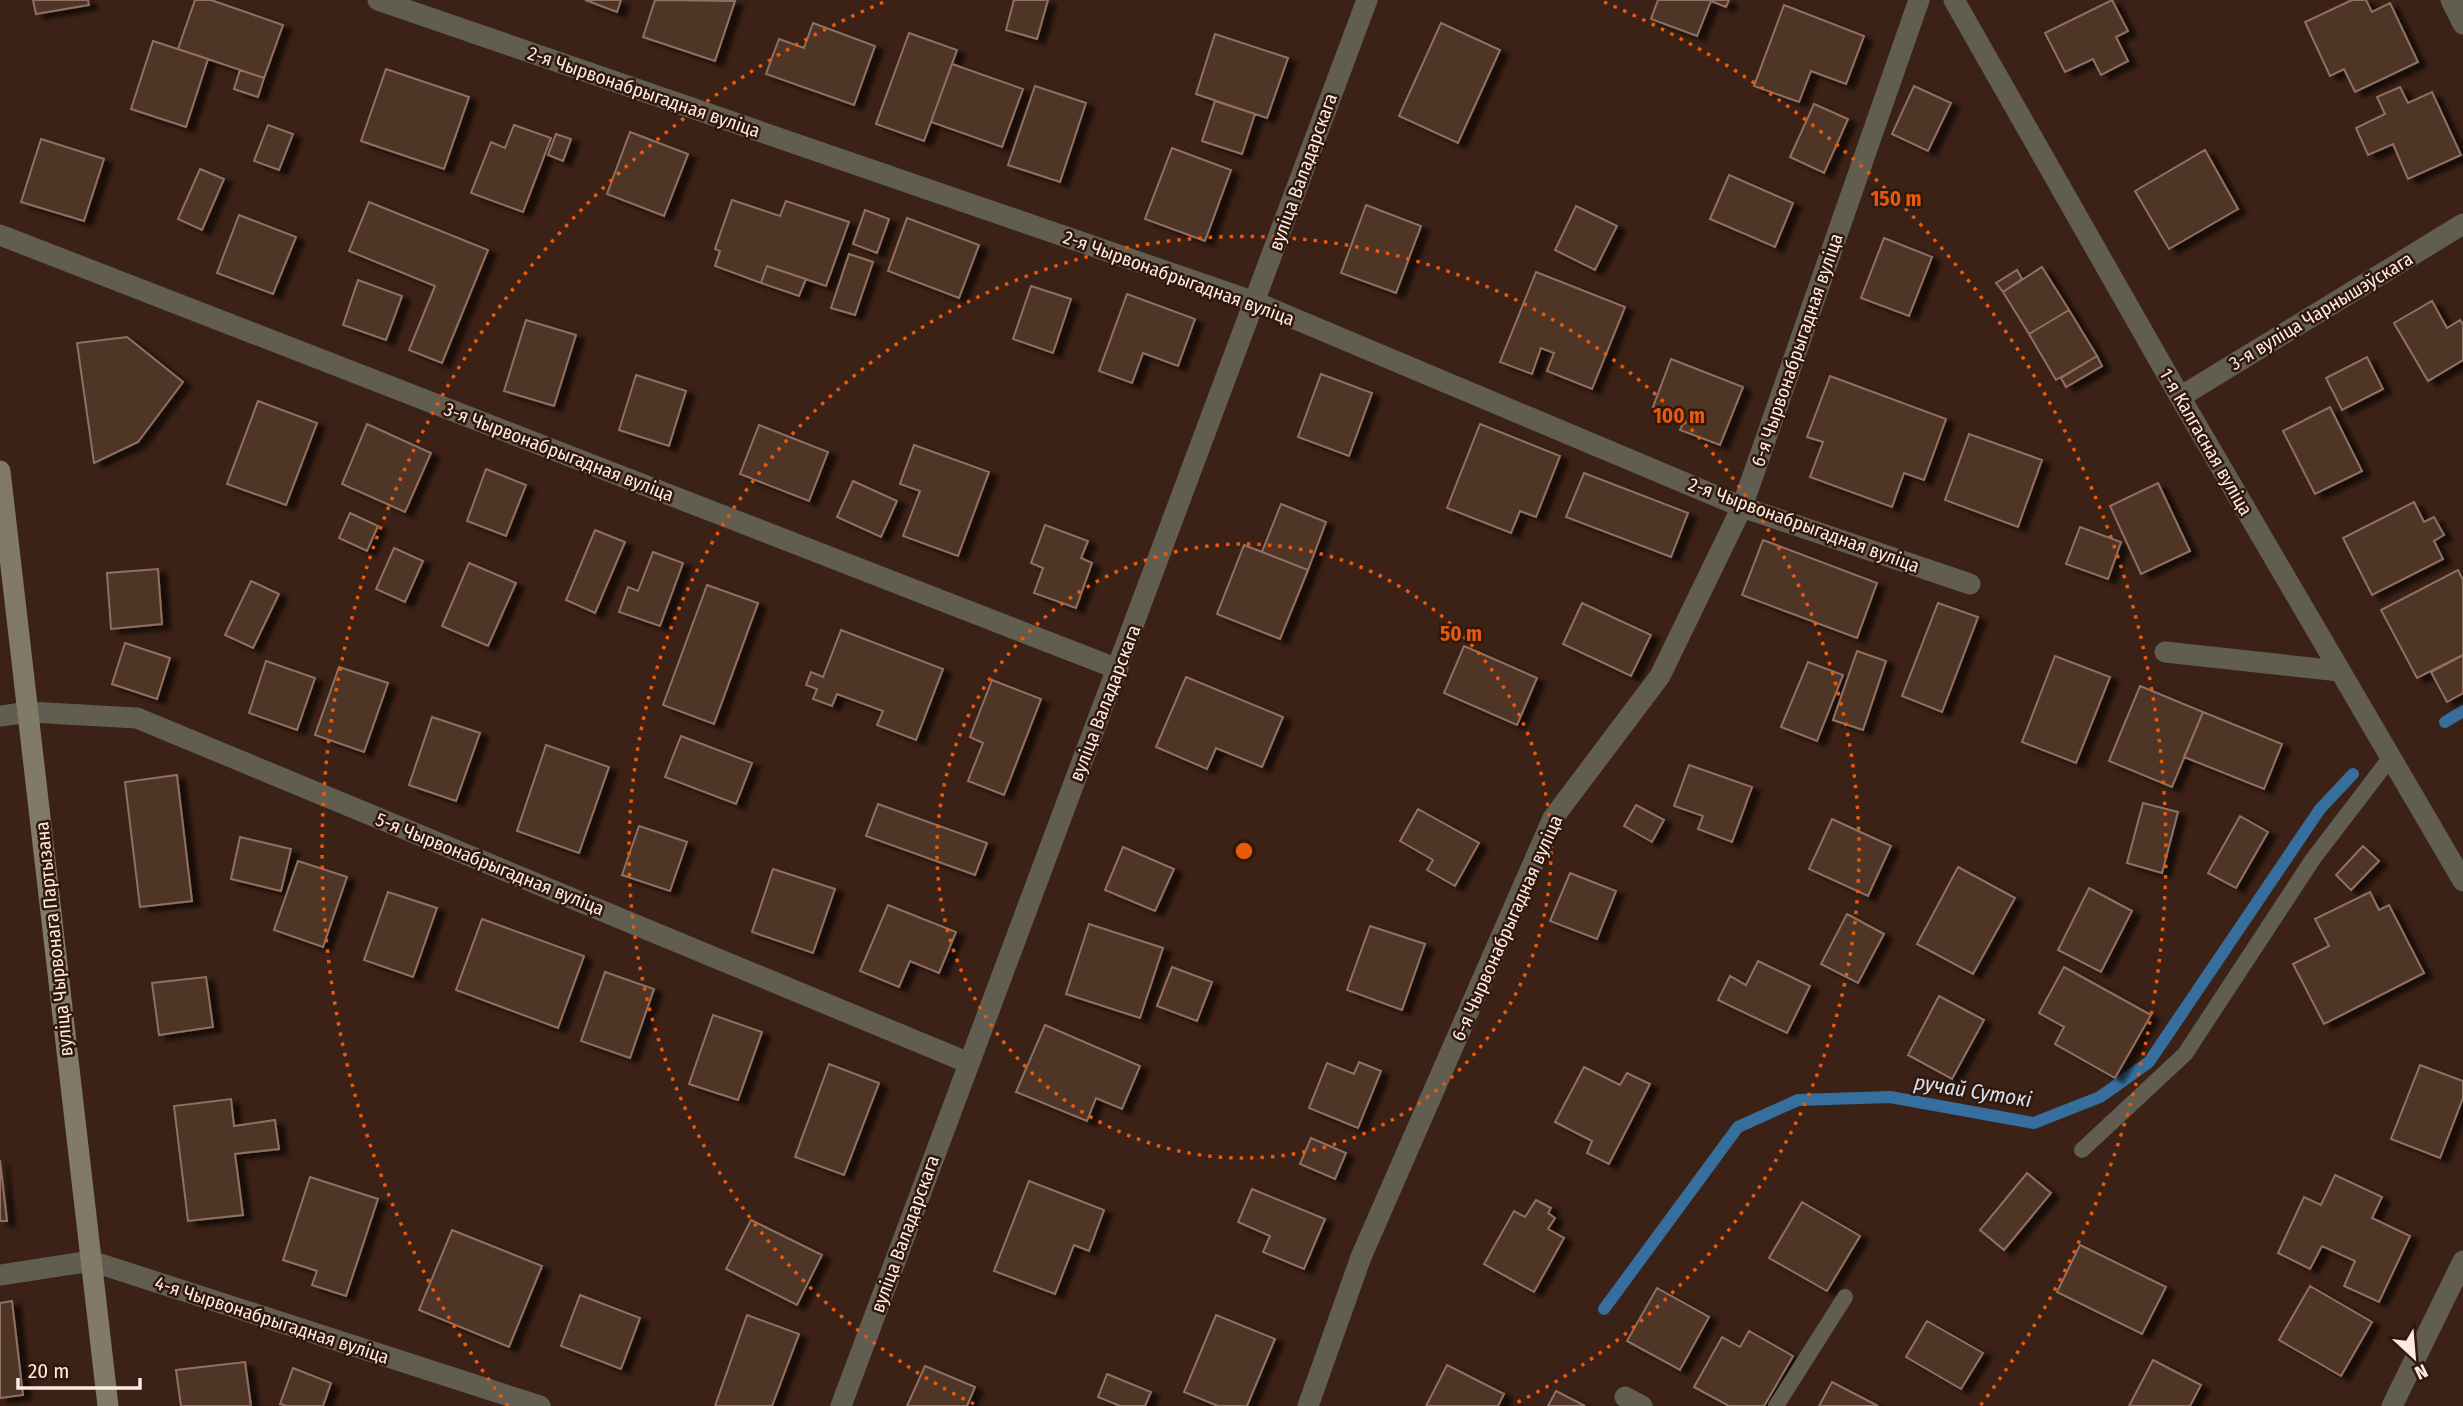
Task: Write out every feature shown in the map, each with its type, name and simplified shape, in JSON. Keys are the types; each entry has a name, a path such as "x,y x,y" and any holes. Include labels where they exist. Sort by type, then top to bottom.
{"street":[{"name":"2-я Чырвонабрыгадная вуліца","path":"378,0 1255,302 1742,507 1970,584"},
{"name":"вуліца Валадарскага","path":"841,1406 1367,0"},
{"name":"6-я Чырвонабрыгадная вуліца","path":"1308,1406 1361,1257 1553,818 1660,677 1742,507 1919,0"},
{"name":"1-я Калгасная вуліца","path":"1954,0 2180,397 2463,881"},
{"path":"2451,0 2463,24"},
{"name":"3-я вуліца Чарнышэўскага","path":"2180,397 2463,224"},
{"name":"3-я Чырвонабрыгадная вуліца","path":"0,235 1118,669"},
{"name":"вуліца Чырвонага Партызана","path":"0,471 107,1406"},
{"path":"2165,652 2339,671"},
{"name":"5-я Чырвонабрыгадная вуліца","path":"0,716 29,712 136,718 969,1063"},
{"name":"4-я Чырвонабрыгадная вуліца","path":"0,1275 91,1261 540,1406"},
{"path":"2392,1406 2463,1261"}],"lane":[{"path":"2082,1150 2185,1054 2313,859 2392,757"},
{"path":"1776,1406 1845,1297"}],"building":[{"path":"33,0 88,0 89,5 36,14"},
{"path":"195,0 211,0 283,25 264,78 178,49"},
{"path":"585,0 621,0 617,12"},
{"path":"655,0 735,1 715,61 643,37"},
{"path":"1014,0 1048,0 1037,39 1006,30"},
{"path":"1658,0 1729,0 1726,7 1711,1 1697,36 1651,19"},
{"path":"2112,0 2128,31 2116,37 2128,61 2101,75 2093,59 2065,72 2045,33"},
{"path":"2352,0 2366,0 2372,12 2390,3 2418,62 2355,92 2344,69 2330,76 2305,22"},
{"path":"1784,5 1864,36 1846,84 1811,71 1799,102 1754,86"},
{"path":"813,23 875,46 854,105 766,74 779,39 804,48"},
{"path":"1441,23 1500,50 1458,143 1399,116"},
{"path":"909,33 957,50 924,141 876,124"},
{"path":"1215,34 1288,58 1267,118 1196,94"},
{"path":"153,41 208,59 186,127 131,109"},
{"path":"952,64 1023,89 1002,147 931,122"},
{"path":"386,69 469,97 444,169 361,141"},
{"path":"240,70 264,78 258,97 234,89"},
{"path":"1035,86 1086,103 1060,182 1008,165"},
{"path":"1914,86 1951,103 1928,151 1892,134"},
{"path":"2400,87 2408,103 2432,92 2461,155 2408,179 2393,144 2368,155 2356,128 2385,114 2377,97"},
{"path":"1215,101 1255,114 1242,154 1202,141"},
{"path":"1814,104 1848,119 1824,173 1790,157"},
{"path":"268,125 293,134 279,170 254,161"},
{"path":"514,125 551,138 523,212 471,193 491,142 505,148"},
{"path":"630,132 688,154 664,216 607,194"},
{"path":"556,134 571,139 563,161 548,155"},
{"path":"41,139 104,159 84,221 21,202"},
{"path":"1172,148 1231,170 1205,241 1145,219"},
{"path":"2205,150 2238,209 2169,249 2135,191"},
{"path":"200,169 224,179 202,230 178,219"},
{"path":"1729,175 1793,203 1775,247 1710,219"},
{"path":"732,200 780,216 786,201 849,222 826,286 767,266 761,283 715,266 720,251 715,249"},
{"path":"369,202 488,250 442,363 409,350 435,286 349,251"},
{"path":"1366,205 1421,226 1396,293 1341,273"},
{"path":"1576,206 1617,226 1595,270 1555,250"},
{"path":"865,210 889,219 877,253 853,244"},
{"path":"239,215 296,237 273,294 217,273"},
{"path":"907,218 979,245 959,298 888,271"},
{"path":"1884,238 1932,257 1909,316 1861,298"},
{"path":"849,254 873,262 855,315 831,308"},
{"path":"767,266 806,279 799,296 761,283"},
{"path":"2042,267 2069,310 2029,334 2003,292"},
{"path":"2017,270 2022,279 2003,292 1996,283"},
{"path":"1536,272 1625,307 1592,389 1547,371 1554,353 1541,348 1532,374 1500,362"},
{"path":"358,280 402,296 386,340 343,325"},
{"path":"1031,286 1071,299 1053,353 1013,339"},
{"path":"1127,294 1195,319 1178,366 1143,353 1132,383 1099,371"},
{"path":"2432,301 2447,328 2460,320 2463,324 2463,360 2428,381 2394,323"},
{"path":"2069,310 2097,356 2056,380 2029,334"},
{"path":"526,320 576,335 554,406 504,391"},
{"path":"127,337 183,382 138,442 94,463 77,343"},
{"path":"2097,356 2102,366 2066,387 2061,378"},
{"path":"2367,357 2383,389 2342,410 2326,378"},
{"path":"1671,359 1743,387 1720,445 1680,430 1685,419 1653,407"},
{"path":"1321,374 1372,393 1349,456 1298,437"},
{"path":"636,375 686,391 669,446 619,430"},
{"path":"1830,376 1946,419 1924,480 1904,473 1892,507 1810,477 1823,442 1807,437"},
{"path":"258,401 317,423 286,505 227,484"},
{"path":"2330,407 2362,471 2315,494 2283,431"},
{"path":"367,424 431,453 405,512 342,484"},
{"path":"1480,424 1560,456 1536,517 1520,511 1511,533 1447,508"},
{"path":"759,425 828,452 809,501 740,474"},
{"path":"1969,434 2042,460 2018,527 1945,500"},
{"path":"914,445 989,472 958,556 903,536 920,491 900,484"},
{"path":"486,469 526,485 506,536 467,521"},
{"path":"1584,473 1688,513 1671,557 1566,517"},
{"path":"853,481 897,501 881,537 837,517"},
{"path":"2158,483 2190,551 2141,574 2110,506"},
{"path":"2414,502 2424,522 2434,517 2444,535 2434,541 2443,559 2372,595 2343,538"},
{"path":"1281,504 1326,522 1308,570 1262,552"},
{"path":"350,513 378,526 367,551 339,538"},
{"path":"1045,525 1088,541 1081,558 1092,563 1076,608 1034,593 1043,568 1031,563"},
{"path":"2080,527 2121,542 2108,579 2066,564"},
{"path":"595,530 625,542 595,613 566,600"},
{"path":"1763,540 1877,583 1857,638 1742,595"},
{"path":"1244,545 1308,570 1280,639 1217,614"},
{"path":"394,548 423,561 405,602 376,589"},
{"path":"653,552 683,563 660,626 619,612 628,587 638,591"},
{"path":"469,563 516,583 488,646 442,626"},
{"path":"158,569 162,624 111,629 107,573"},
{"path":"2458,570 2463,580 2463,655 2417,678 2381,610"},
{"path":"251,581 279,594 253,648 225,635"},
{"path":"707,585 758,603 714,724 663,705"},
{"path":"1582,603 1651,635 1631,676 1563,644"},
{"path":"1938,603 1978,617 1942,712 1902,696"},
{"path":"841,630 943,669 916,740 877,725 883,711 837,694 832,706 813,699 817,689 806,685 811,672 823,677"},
{"path":"125,643 170,658 157,699 112,684"},
{"path":"1464,646 1537,678 1517,725 1444,693"},
{"path":"1857,651 1886,661 1863,730 1833,720"},
{"path":"2463,655 2463,693 2447,702 2431,672"},
{"path":"2055,656 2110,677 2076,763 2022,742"},
{"path":"266,661 315,678 297,730 249,713"},
{"path":"1808,662 1843,675 1817,741 1781,727"},
{"path":"339,667 388,683 364,752 315,735"},
{"path":"1186,677 1283,717 1262,767 1216,748 1207,769 1156,747"},
{"path":"992,680 1041,699 1004,795 968,781 983,743 970,737"},
{"path":"2140,686 2203,712 2172,787 2109,761"},
{"path":"2203,712 2282,744 2264,789 2184,757"},
{"path":"432,717 480,733 456,801 409,785"},
{"path":"681,736 752,763 736,804 665,777"},
{"path":"546,745 609,767 579,853 517,831"},
{"path":"1689,765 1752,787 1732,842 1698,829 1703,816 1674,806"},
{"path":"177,775 192,901 140,907 125,782"},
{"path":"2143,803 2178,812 2162,873 2127,863"},
{"path":"878,804 987,843 975,875 866,836"},
{"path":"1636,805 1664,820 1652,842 1624,826"},
{"path":"1418,809 1479,843 1455,886 1427,870 1433,860 1400,841"},
{"path":"2240,816 2268,832 2236,888 2208,873"},
{"path":"1832,819 1891,846 1868,896 1809,869"},
{"path":"639,826 687,842 670,891 622,875"},
{"path":"240,837 291,849 281,891 231,879"},
{"path":"2363,846 2379,861 2351,890 2336,875"},
{"path":"1123,847 1174,869 1155,911 1105,890"},
{"path":"298,861 347,877 323,947 274,930"},
{"path":"1958,867 2015,898 1973,974 1917,944"},
{"path":"773,869 835,889 813,953 752,932"},
{"path":"1570,873 1616,891 1597,939 1550,921"},
{"path":"2089,888 2132,911 2101,972 2058,950"},
{"path":"388,892 437,908 413,977 364,960"},
{"path":"2370,892 2379,910 2389,905 2424,973 2324,1024 2293,964 2329,946 2315,919"},
{"path":"888,905 956,932 939,973 910,961 899,987 860,971"},
{"path":"1847,914 1884,934 1858,983 1821,964"},
{"path":"482,919 584,956 558,1028 456,990"},
{"path":"1089,924 1163,948 1140,1018 1066,994"},
{"path":"1370,926 1425,944 1402,1010 1347,990"},
{"path":"1758,961 1810,986 1787,1033 1718,1000 1730,976 1746,985"},
{"path":"1172,967 1212,982 1197,1021 1157,1006"},
{"path":"2064,967 2151,1015 2115,1078 2055,1044 2064,1027 2039,1013"},
{"path":"605,972 654,989 630,1058 581,1041"},
{"path":"206,977 213,1027 159,1035 152,983"},
{"path":"1939,996 1984,1020 1952,1079 1908,1055"},
{"path":"713,1015 762,1032 738,1100 689,1084"},
{"path":"1045,1025 1140,1066 1122,1109 1096,1098 1087,1121 1016,1092"},
{"path":"1359,1062 1381,1071 1358,1128 1309,1108 1327,1063 1354,1074"},
{"path":"829,1064 879,1083 844,1175 795,1157"},
{"path":"2420,1065 2463,1081 2463,1098 2440,1158 2391,1139"},
{"path":"1584,1067 1620,1085 1627,1073 1650,1084 1609,1164 1587,1153 1592,1141 1555,1122"},
{"path":"231,1099 234,1126 275,1120 279,1149 235,1154 243,1215 188,1221 174,1106"},
{"path":"1311,1138 1346,1153 1335,1179 1300,1164"},
{"path":"0,1160 7,1221 0,1221"},
{"path":"2027,1173 2051,1193 2004,1250 1980,1230"},
{"path":"2335,1175 2382,1197 2372,1218 2410,1236 2379,1302 2344,1286 2355,1261 2322,1246 2310,1269 2278,1253 2304,1197 2321,1205"},
{"path":"310,1177 378,1199 346,1296 312,1285 317,1271 283,1260"},
{"path":"1029,1181 1104,1210 1089,1251 1074,1245 1055,1294 994,1271"},
{"path":"1252,1189 1325,1219 1304,1269 1263,1252 1270,1236 1238,1222"},
{"path":"1536,1200 1551,1208 1548,1213 1555,1218 1548,1229 1564,1238 1534,1292 1484,1264 1514,1211 1525,1217"},
{"path":"1802,1202 1860,1236 1827,1291 1769,1258"},
{"path":"751,1220 822,1255 797,1305 726,1269"},
{"path":"452,1230 542,1266 509,1347 419,1310"},
{"path":"2080,1245 2166,1287 2142,1334 2057,1292"},
{"path":"2310,1286 2372,1322 2341,1376 2279,1340"},
{"path":"1657,1288 1709,1317 1680,1370 1627,1341"},
{"path":"580,1295 640,1318 621,1369 561,1346"},
{"path":"12,1301 23,1395 0,1398 0,1303"},
{"path":"747,1315 799,1334 772,1406 715,1406"},
{"path":"1216,1315 1275,1339 1247,1406 1218,1406 1184,1392"},
{"path":"1927,1321 1983,1353 1961,1389 1906,1357"},
{"path":"1749,1331 1793,1356 1764,1406 1729,1406 1694,1387 1722,1337 1740,1347"},
{"path":"2153,1360 2201,1385 2190,1406 2129,1406"},
{"path":"245,1362 251,1406 181,1406 176,1370"},
{"path":"1447,1365 1504,1394 1498,1406 1426,1406"},
{"path":"925,1366 975,1387 967,1406 907,1406"},
{"path":"293,1368 331,1383 323,1406 280,1404"},
{"path":"1107,1374 1151,1392 1145,1406 1120,1406 1098,1397"},
{"path":"1832,1382 1878,1406 1819,1406"},
{"path":"1556,1391 1585,1406 1548,1406"}],"waterway":[{"name":"ручай Сутокі","path":"2445,722 2463,711"},
{"name":"ручай Сутокі","path":"1604,1309 1738,1127 1798,1100 1890,1097 2034,1123 2100,1097 2149,1062 2320,809 2353,774"}]}
